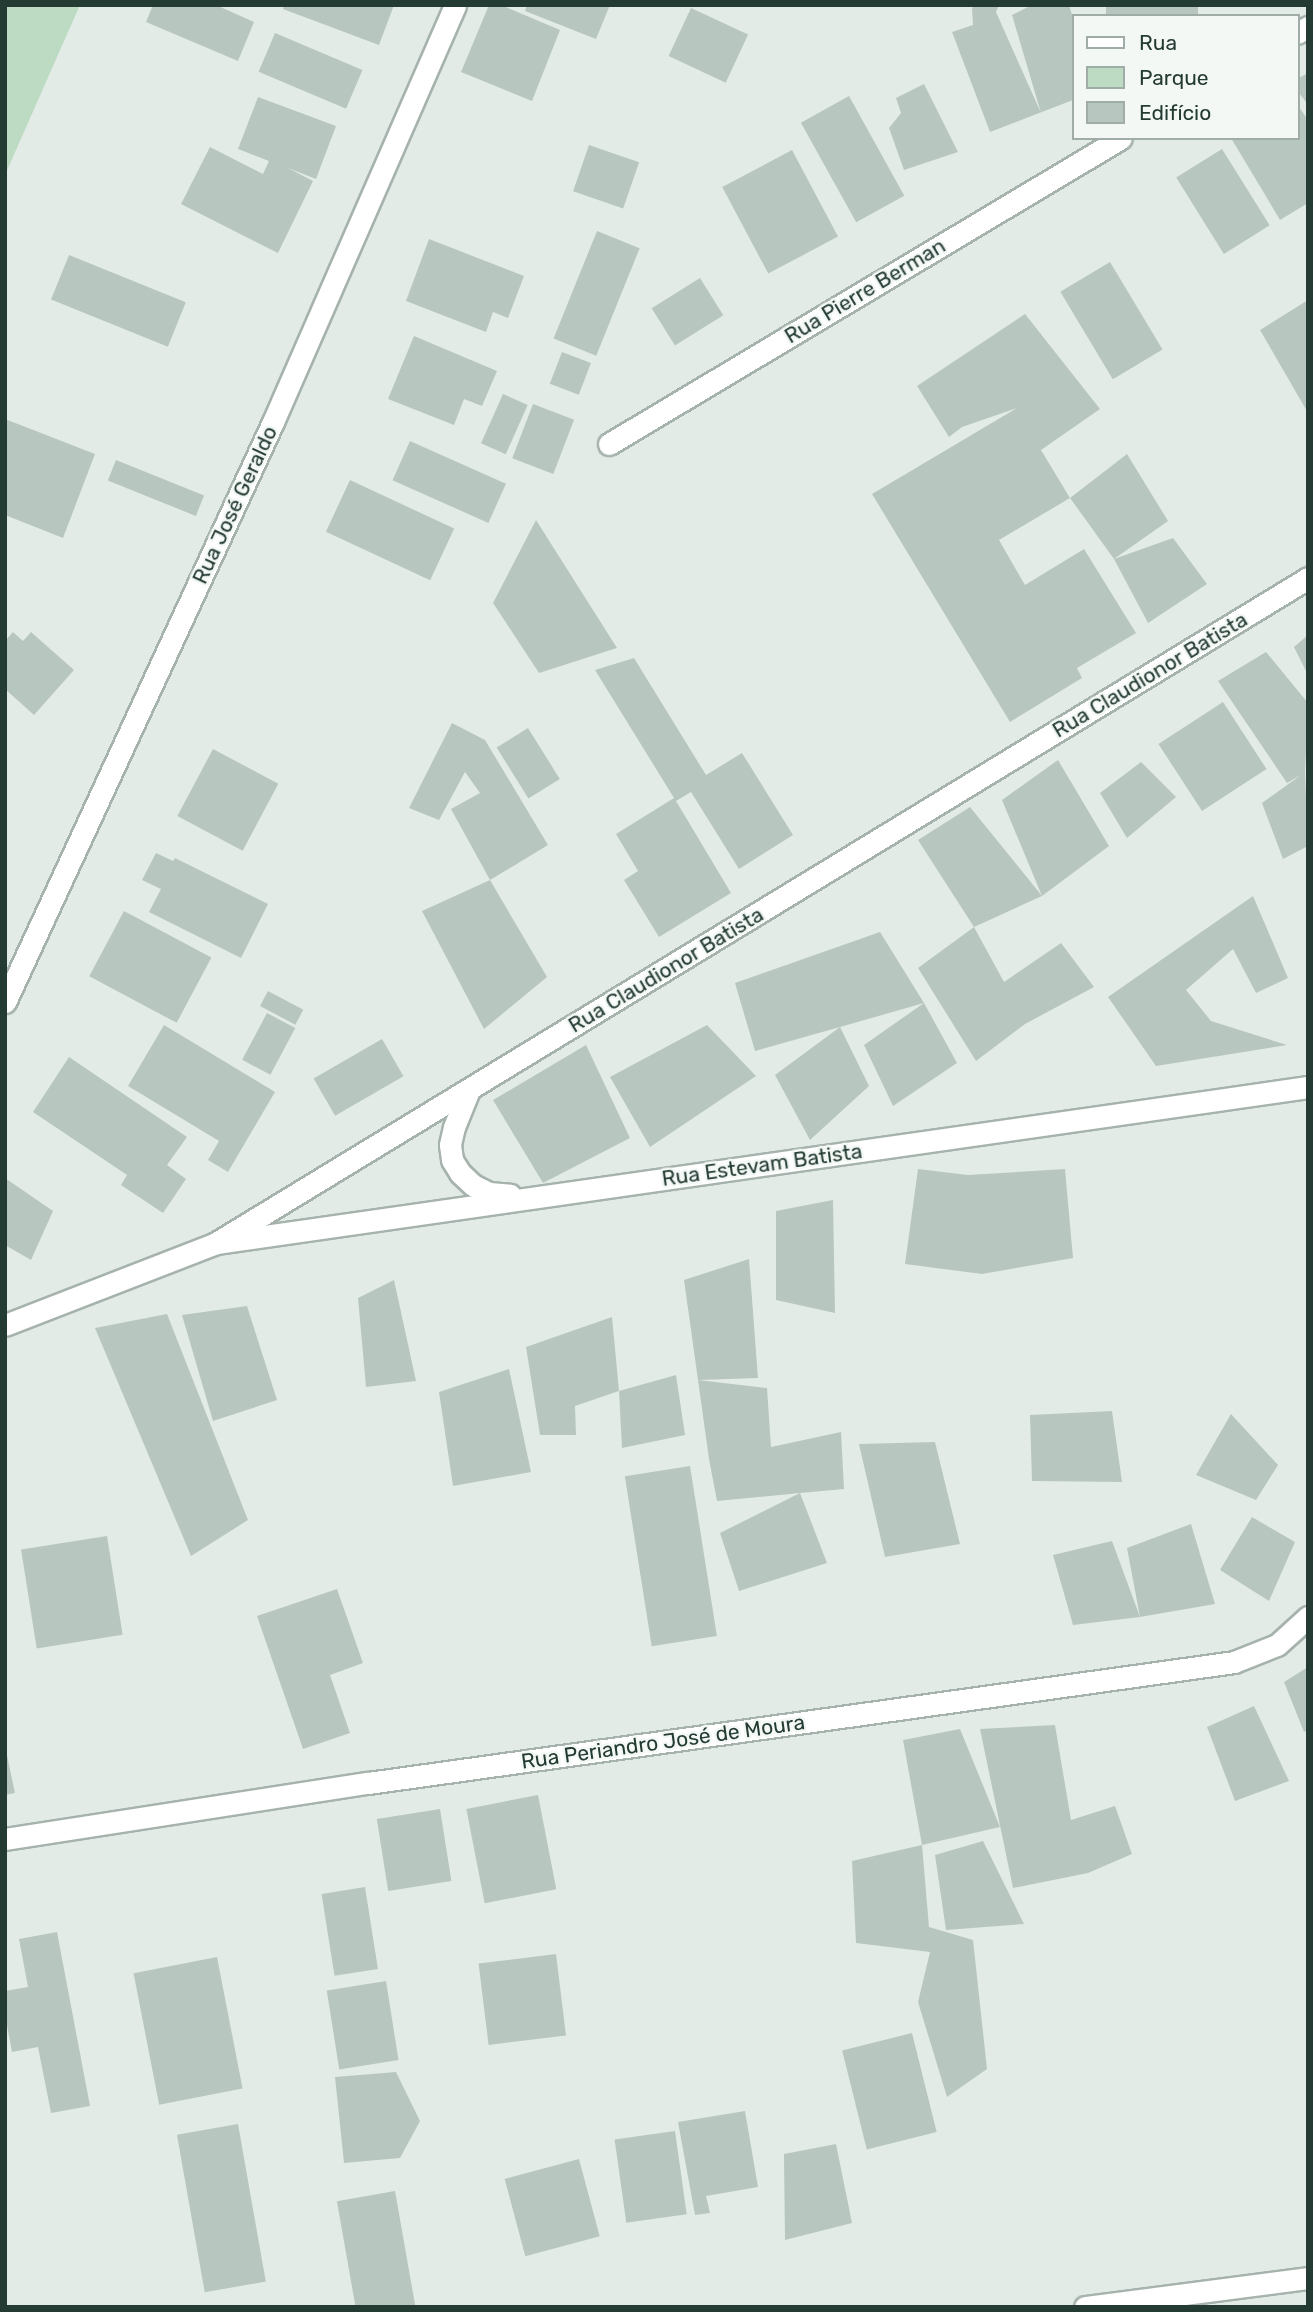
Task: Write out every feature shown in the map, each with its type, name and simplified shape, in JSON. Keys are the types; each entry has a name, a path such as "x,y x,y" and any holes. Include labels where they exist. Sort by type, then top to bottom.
{"street":[{"name":"Rua José Geraldo","path":"5,1002 273,422 455,5"},
{"name":"Rua Pierre Berman","path":"608,444 1118,140"},
{"name":"Rua Claudionor Batista","path":"5,1325 216,1242 1308,578"},
{"name":"Rua Estevam Batista","path":"216,1242 1308,1087"},
{"path":"469,1090 454,1127 450,1145 452,1160 460,1173 481,1189 529,1198"},
{"name":"Rua Periandro José de Moura","path":"5,1839 368,1783 1234,1662 1277,1645 1308,1618"},
{"path":"1084,2307 1308,2278"}],"green space":[{"path":"5,5 80,5 5,175"}],"building":[{"path":"153,5 216,5 254,22 238,61 146,22"},
{"path":"284,5 394,5 379,45 283,9"},
{"path":"489,5 501,5 560,30 532,101 461,72"},
{"path":"527,5 610,5 596,39 525,11"},
{"path":"975,5 999,5 996,12 1041,112 990,132 952,32 973,25 972,8"},
{"path":"1032,5 1069,5 1072,15 1072,100 1041,112 1012,15"},
{"path":"1106,5 1198,5 1198,14 1106,14"},
{"path":"691,8 748,35 726,83 669,56"},
{"path":"275,33 362,70 346,109 259,72"},
{"path":"1308,73 1308,105 1299,93 1299,78"},
{"path":"924,84 958,152 904,170 889,128 901,113 896,98"},
{"path":"849,96 904,196 856,222 801,123"},
{"path":"258,97 336,126 316,179 288,168 313,181 278,253 181,204 210,147 263,174 269,161 238,149"},
{"path":"1299,107 1308,120 1308,203 1280,220 1232,140 1299,140"},
{"path":"589,145 639,162 623,209 573,191"},
{"path":"1222,149 1270,225 1224,254 1176,178"},
{"path":"792,150 838,237 768,274 722,187"},
{"path":"597,231 640,248 596,356 554,339"},
{"path":"429,239 524,276 508,318 493,312 486,332 406,301"},
{"path":"69,255 186,302 168,347 51,300"},
{"path":"1110,262 1163,349 1113,379 1060,292"},
{"path":"700,278 723,315 675,346 652,308"},
{"path":"1308,300 1308,413 1260,330"},
{"path":"1025,314 1100,409 1041,450 1070,498 999,540 1025,585 1084,549 1136,633 1077,668 1082,678 1010,722 872,494 1017,408 962,427 949,437 917,386"},
{"path":"414,336 497,371 482,406 464,399 454,425 388,399"},
{"path":"562,352 591,363 579,395 550,384"},
{"path":"503,394 528,405 506,454 481,443"},
{"path":"533,404 574,420 553,474 512,458"},
{"path":"5,419 95,454 63,538 5,515"},
{"path":"410,441 506,484 488,523 393,480"},
{"path":"1127,454 1168,521 1114,559 1070,498"},
{"path":"116,460 204,496 196,516 108,480"},
{"path":"350,480 454,529 430,580 326,532"},
{"path":"536,520 617,648 539,673 493,603"},
{"path":"1173,538 1207,584 1148,623 1114,559"},
{"path":"13,632 23,641 31,632 74,670 34,715 5,689 5,641"},
{"path":"1308,635 1308,675 1294,647"},
{"path":"1266,652 1308,703 1305,773 1308,846 1283,859 1262,803 1301,775 1287,783 1218,681"},
{"path":"634,658 706,775 742,753 793,835 739,869 691,792 676,801 731,893 659,937 624,880 638,871 616,834 674,798 595,670"},
{"path":"1223,702 1267,769 1202,811 1158,744"},
{"path":"452,723 485,740 548,845 490,880 451,809 480,793 465,772 439,820 409,808"},
{"path":"528,728 560,779 528,798 497,748"},
{"path":"213,749 278,784 243,851 177,816"},
{"path":"1058,760 1109,846 1042,896 1002,800"},
{"path":"1141,762 1176,797 1127,838 1100,793"},
{"path":"970,807 1042,896 974,927 918,840"},
{"path":"156,853 173,861 175,858 268,904 241,958 149,912 161,889 142,880"},
{"path":"490,880 547,977 484,1029 422,911"},
{"path":"1253,896 1288,978 1256,993 1233,949 1186,990 1211,1021 1287,1045 1156,1066 1108,997"},
{"path":"124,911 211,957 177,1023 89,976"},
{"path":"974,927 1004,982 1061,943 1094,987 1025,1024 976,1061 918,968"},
{"path":"880,932 924,1003 755,1051 735,983"},
{"path":"268,991 303,1010 295,1025 260,1006"},
{"path":"924,1003 957,1063 893,1106 864,1045"},
{"path":"267,1013 295,1028 270,1075 242,1060"},
{"path":"164,1025 275,1092 228,1172 208,1160 219,1141 128,1086"},
{"path":"707,1025 756,1076 650,1147 610,1077"},
{"path":"840,1027 869,1086 810,1140 775,1075"},
{"path":"382,1039 404,1076 335,1116 314,1078"},
{"path":"586,1045 630,1138 543,1183 493,1100"},
{"path":"69,1057 187,1137 167,1165 186,1179 163,1213 121,1185 127,1175 33,1112"},
{"path":"918,1169 968,1175 1065,1169 1073,1258 982,1274 905,1264"},
{"path":"5,1178 53,1211 31,1260 5,1245"},
{"path":"833,1200 835,1313 776,1300 776,1211"},
{"path":"749,1259 758,1378 698,1380 684,1280"},
{"path":"394,1280 416,1381 366,1387 358,1298"},
{"path":"247,1306 277,1400 213,1421 182,1315"},
{"path":"167,1314 248,1520 191,1556 95,1328"},
{"path":"612,1317 619,1391 575,1406 576,1435 540,1435 526,1347"},
{"path":"509,1369 531,1472 453,1486 439,1392"},
{"path":"676,1375 685,1435 622,1448 619,1391"},
{"path":"698,1380 767,1388 771,1447 841,1432 844,1489 717,1501"},
{"path":"1112,1411 1122,1482 1032,1481 1030,1415"},
{"path":"1231,1414 1278,1465 1256,1500 1196,1475"},
{"path":"935,1442 960,1544 885,1557 859,1444"},
{"path":"690,1466 717,1636 652,1646 625,1476"},
{"path":"800,1493 827,1563 739,1591 720,1533"},
{"path":"1252,1517 1295,1542 1269,1601 1220,1570"},
{"path":"1191,1524 1215,1604 1140,1617 1127,1548"},
{"path":"107,1536 123,1635 37,1648 21,1550"},
{"path":"1112,1541 1140,1617 1073,1625 1053,1555"},
{"path":"337,1589 363,1663 330,1675 350,1733 303,1749 257,1616"},
{"path":"1308,1667 1308,1730 1304,1732 1284,1682"},
{"path":"1254,1706 1289,1781 1235,1801 1207,1727"},
{"path":"1055,1725 1071,1820 1115,1806 1132,1854 1088,1873 1013,1888 980,1729"},
{"path":"960,1729 1000,1827 922,1845 903,1740"},
{"path":"5,1746 15,1793 5,1795"},
{"path":"538,1795 556,1889 485,1903 466,1809"},
{"path":"440,1809 451,1881 388,1891 377,1819"},
{"path":"983,1841 1024,1924 946,1930 935,1855"},
{"path":"922,1845 929,1927 973,1940 987,2069 947,2097 918,2002 930,1952 856,1943 852,1861"},
{"path":"365,1887 378,1969 335,1976 322,1894"},
{"path":"57,1932 90,2106 51,2113 38,2047 12,2052 5,2015 5,1991 28,1987 19,1939"},
{"path":"556,1954 566,2035 489,2045 479,1964"},
{"path":"217,1957 243,2089 159,2105 134,1973"},
{"path":"386,1981 399,2060 339,2069 327,1990"},
{"path":"912,2033 937,2132 867,2149 842,2050"},
{"path":"396,2072 420,2121 400,2158 344,2163 335,2077"},
{"path":"745,2111 758,2187 706,2196 710,2213 695,2215 678,2122"},
{"path":"238,2124 266,2282 205,2292 177,2135"},
{"path":"675,2131 687,2214 626,2223 615,2139"},
{"path":"836,2144 852,2223 785,2240 784,2154"},
{"path":"579,2159 600,2236 525,2256 505,2179"},
{"path":"395,2191 415,2307 356,2307 337,2201"}]}
